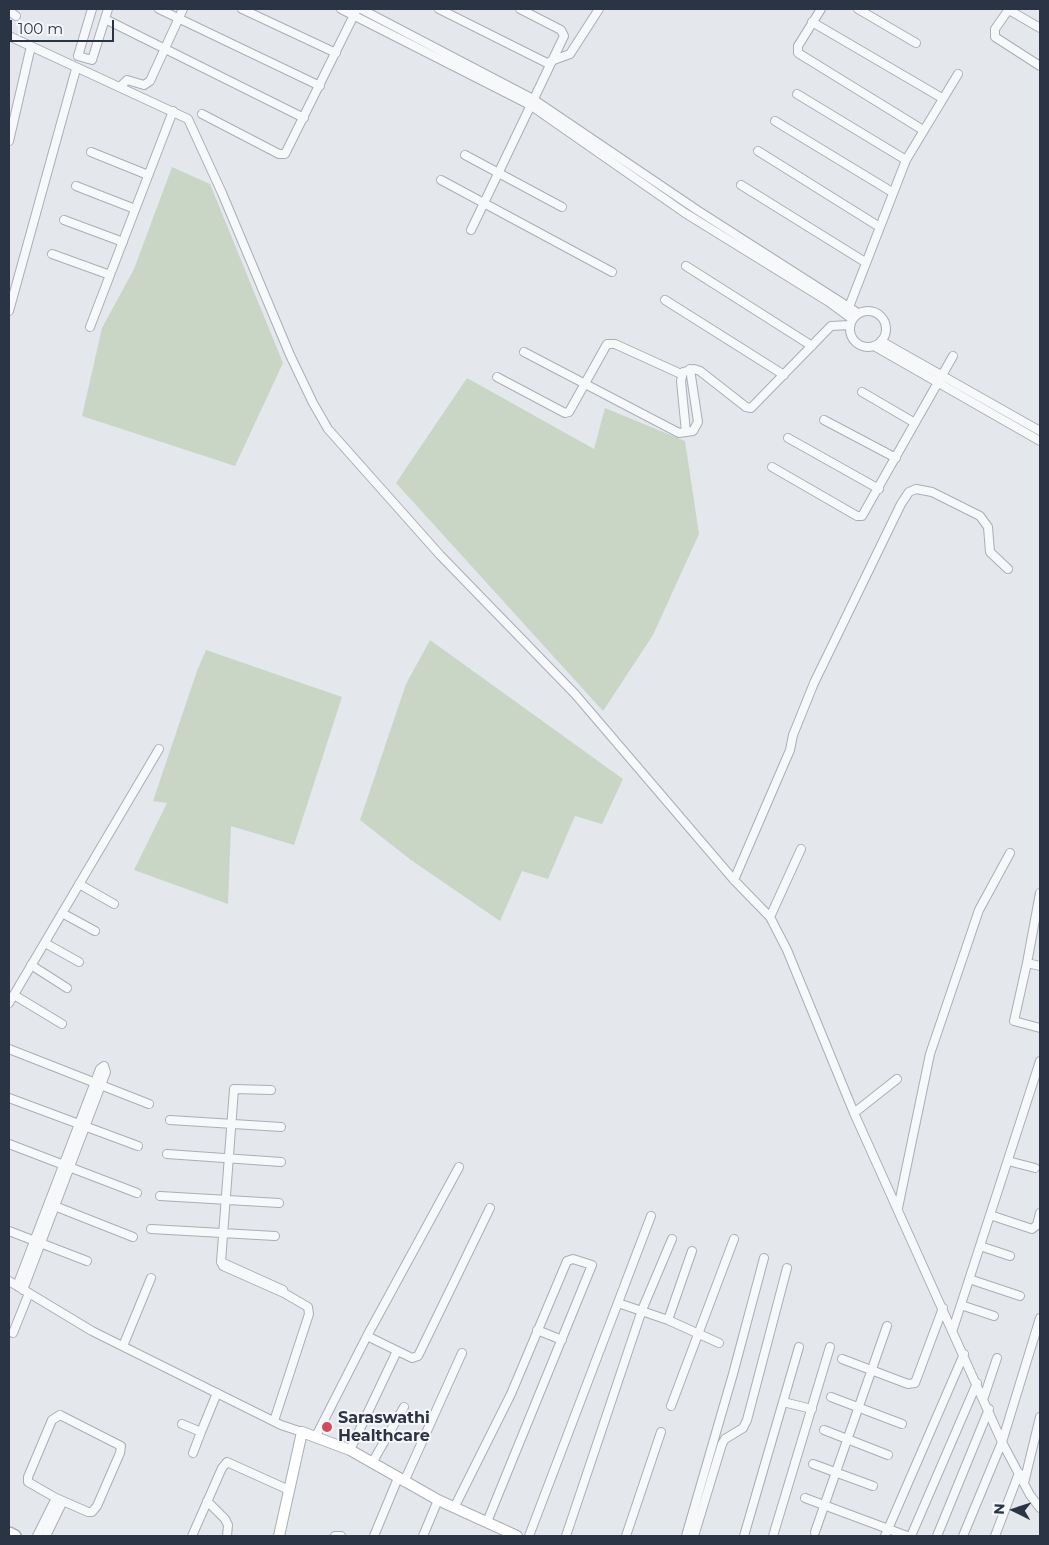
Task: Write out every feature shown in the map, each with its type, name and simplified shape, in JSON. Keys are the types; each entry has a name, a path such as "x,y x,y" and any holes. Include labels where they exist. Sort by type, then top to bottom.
{"main road":[{"path":"9,1533 15,1536"}],"street":[{"path":"92,9 78,56 92,60 108,9"},
{"path":"158,9 320,86"},
{"path":"120,87 126,80 147,84 184,9"},
{"path":"242,9 336,53"},
{"path":"341,9 356,12 531,102 685,213 829,302 851,322"},
{"path":"361,9 531,102 858,313"},
{"path":"439,9 550,63"},
{"path":"471,230 563,38 563,32 520,9"},
{"path":"550,63 570,54 599,9"},
{"path":"821,9 798,46 798,54 923,130"},
{"path":"858,9 916,43"},
{"path":"1040,28 1009,9 995,29 995,37 1040,66"},
{"path":"9,11 16,16"},
{"path":"202,114 282,154 286,153 356,12"},
{"path":"105,19 304,118"},
{"path":"812,22 942,98"},
{"path":"9,36 188,119 290,355 328,429 440,555 575,694 734,880 770,917 787,950 854,1113 989,1409 1002,1442 1030,1495 1040,1508"},
{"path":"9,141 31,46"},
{"path":"9,310 76,68"},
{"path":"848,307 878,226 906,160 958,74"},
{"path":"797,94 906,160"},
{"path":"90,328 173,111"},
{"path":"776,121 892,192"},
{"path":"758,151 878,226"},
{"path":"91,152 148,174"},
{"path":"465,155 499,171 562,207"},
{"path":"441,180 612,272"},
{"path":"76,186 135,210"},
{"path":"741,186 865,262"},
{"path":"64,220 123,242"},
{"path":"52,254 110,276"},
{"path":"686,266 812,346"},
{"path":"665,300 784,375"},
{"path":"874,346 881,341 886,329 883,318 874,311 863,311 858,313 851,322 850,334 857,344 874,346 1040,442"},
{"path":"681,374 690,369 700,371 748,408 753,407 834,324 851,322"},
{"path":"881,341 1040,431"},
{"path":"497,377 565,413 568,412 607,344 610,343 681,374"},
{"path":"524,352 679,433 693,431 698,422 690,369"},
{"path":"772,467 860,517 864,514 879,489 952,356"},
{"path":"681,374 686,432"},
{"path":"862,392 915,423"},
{"path":"824,420 896,458"},
{"path":"788,438 879,489"},
{"path":"734,880 790,750 793,735 814,683 892,522 909,492 916,489 932,492 980,516 988,527 990,552 1008,569"},
{"path":"9,1003 159,749"},
{"path":"770,917 800,849"},
{"path":"898,1208 930,1054 979,910 1010,853"},
{"path":"79,884 114,904"},
{"path":"1040,893 1014,1020 1040,1028"},
{"path":"62,913 95,931"},
{"path":"44,943 79,962"},
{"path":"1027,963 1040,966"},
{"path":"31,966 67,988"},
{"path":"14,995 62,1024"},
{"path":"9,1049 149,1104"},
{"path":"953,1330 1040,1061"},
{"path":"854,1113 897,1079"},
{"path":"13,1333 23,1290 38,1242 98,1084"},
{"path":"271,1090 234,1089 221,1262 223,1266 284,1293 308,1307 309,1314 274,1421"},
{"path":"9,1098 138,1146"},
{"path":"170,1120 281,1127"},
{"path":"9,1144 136,1193"},
{"path":"167,1154 281,1162"},
{"path":"1008,1161 1035,1168"},
{"path":"316,1436 367,1336 459,1167"},
{"path":"160,1196 279,1203"},
{"path":"51,1205 132,1237"},
{"path":"367,1336 412,1358 418,1356 490,1208"},
{"path":"990,1215 1032,1229 1037,1225 1040,1213"},
{"path":"529,1536 651,1216"},
{"path":"152,1229 275,1236"},
{"path":"9,1231 87,1261"},
{"path":"566,1536 642,1310 672,1239"},
{"path":"671,1406 734,1239"},
{"path":"980,1246 1010,1256"},
{"path":"668,1320 692,1250"},
{"path":"694,1536 705,1485 764,1258"},
{"path":"454,1508 511,1394 567,1262 573,1259 592,1265 487,1522"},
{"path":"686,1536 722,1444 731,1434 743,1428 747,1420 787,1268"},
{"path":"123,1346 151,1278"},
{"path":"969,1280 1020,1296"},
{"path":"9,1281 123,1346 274,1421 350,1450 438,1500 517,1536"},
{"path":"618,1302 668,1320 698,1335 720,1343"},
{"path":"961,1305 994,1316"},
{"path":"842,1359 908,1384 915,1383 943,1308"},
{"path":"963,1536 1002,1442 1040,1318"},
{"path":"815,1532 887,1326"},
{"path":"537,1330 562,1340"},
{"path":"744,1536 799,1347"},
{"path":"772,1536 830,1347"},
{"path":"350,1450 397,1351"},
{"path":"374,1536 462,1354"},
{"path":"886,1533 964,1354"},
{"path":"984,1398 996,1358"},
{"path":"911,1536 977,1383"},
{"path":"193,1453 217,1393"},
{"path":"831,1397 902,1424"},
{"path":"783,1402 812,1409"},
{"path":"372,1462 404,1407"},
{"path":"937,1536 989,1409"},
{"path":"60,1414 116,1442 121,1448 94,1510 88,1512 59,1500 30,1485 27,1480 52,1420 60,1414"},
{"path":"1024,1483 1040,1417"},
{"path":"182,1424 201,1432"},
{"path":"824,1430 888,1455"},
{"path":"279,1536 302,1432"},
{"path":"626,1536 660,1432"},
{"path":"192,1536 222,1468 227,1462 288,1490"},
{"path":"813,1464 873,1486"},
{"path":"995,1536 1019,1473"},
{"path":"805,1498 886,1533 907,1536"},
{"path":"37,1536 48,1522 59,1500"},
{"path":"423,1536 438,1500"},
{"path":"208,1501 225,1519 228,1525 227,1536"},
{"path":"46,1536 48,1522"},
{"path":"335,1536 342,1536"}],"green space":[{"path":"172,167 210,184 283,363 235,466 82,416 102,328 134,269"},
{"path":"467,378 594,449 605,408 685,441 699,534 653,635 603,711 396,483"},
{"path":"430,640 623,779 602,824 575,816 548,879 522,871 500,921 411,860 360,820 406,684"},
{"path":"206,650 342,697 294,845 231,826 228,904 134,870 167,803 153,801 197,671"}],"place":[{"name":"Saraswathi Healthcare","path":"327,1427"}]}
